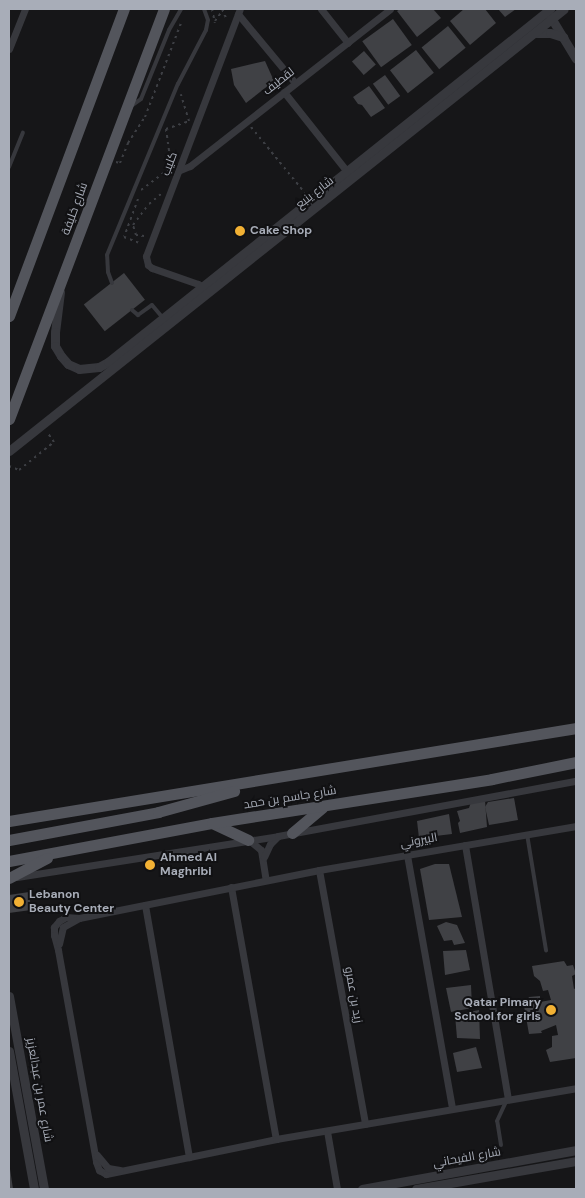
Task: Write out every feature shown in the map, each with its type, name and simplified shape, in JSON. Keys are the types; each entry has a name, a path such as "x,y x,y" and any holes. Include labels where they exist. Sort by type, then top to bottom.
{"main road":[{"name":"شارع خليفة","path":"9,316 124,9"},
{"name":"شارع خليفة","path":"9,419 164,9"},
{"name":"شارع جاسم بن حمد","path":"9,821 576,728"},
{"name":"شارع جاسم بن حمد","path":"9,861 212,823 492,779 576,762"},
{"path":"9,840 158,812 298,774"},
{"path":"292,833 323,807"},
{"path":"212,823 248,840"},
{"path":"9,878 35,863 74,848"}],"street":[{"path":"9,49 25,9"},
{"path":"321,9 348,44"},
{"name":"لقطيف","path":"180,170 190,166 295,83 348,44 390,9"},
{"name":"شارع ينبع","path":"9,451 136,345 550,13 564,9"},
{"path":"239,11 295,83"},
{"name":"كليب","path":"149,246 180,170 239,11"},
{"path":"550,13 576,58"},
{"name":"شارع ينبع","path":"246,258 311,201 350,175 536,33 550,13"},
{"path":"536,33 550,33 563,38"},
{"path":"284,92 350,175"},
{"path":"149,246 146,256 148,265 206,290"},
{"name":"شارع ينبع","path":"62,283 55,332 56,346 68,364 79,368 99,367 136,345"},
{"path":"9,878 278,836 576,780"},
{"name":"البيروني","path":"576,826 231,886 80,918 63,927 59,935 58,950 96,1152 108,1168 123,1171 276,1139 576,1088"},
{"path":"264,857 270,844 278,836"},
{"path":"248,840 261,850 264,857 266,880"},
{"path":"465,844 508,1099"},
{"path":"406,855 452,1108"},
{"name":"زيد بن عمرو","path":"319,870 365,1124"},
{"path":"231,886 276,1139"},
{"path":"145,905 189,1157"},
{"name":"شارع عمر بن عبدالعزيز","path":"9,996 44,1189"},
{"name":"شارع عمر بن عبدالعزيز","path":"9,1051 34,1189"},
{"path":"21,1119 31,1117"},
{"path":"328,1131 337,1189"},
{"name":"شارع الفيحاني","path":"362,1189 576,1150"},
{"name":"شارع الفيحاني","path":"416,1189 576,1161"}],"lane":[{"path":"125,111 141,98 168,30 181,9"},
{"path":"112,283 108,272 107,255 178,84 206,30 208,20 204,9"},
{"path":"9,167 23,133"},
{"path":"132,310 138,316 152,305 166,322"},
{"path":"528,834 546,950"},
{"path":"501,1145 497,1121 508,1099"}],"path":[{"path":"212,9 215,20 214,26"},
{"path":"215,20 223,9"},
{"path":"223,9 227,18 224,28"},
{"path":"108,159 120,163 128,143 145,117 182,23"},
{"path":"177,100 181,92 189,120"},
{"path":"186,128 192,111"},
{"path":"163,134 166,126 166,128 189,120"},
{"path":"247,122 311,201"},
{"path":"166,128 171,167"},
{"path":"130,199 171,167 174,160"},
{"path":"171,167 180,170"},
{"path":"145,182 124,237 149,246"},
{"path":"158,202 163,189"},
{"path":"148,232 143,237 136,235 133,225 149,204 161,194"},
{"path":"9,466 19,470 54,442"}],"building":[{"path":"400,9 433,9 441,18 417,37 397,11"},
{"path":"464,9 485,9 496,23 470,45 450,21"},
{"path":"498,9 516,9 505,17"},
{"path":"393,19 412,45 381,67 362,41"},
{"path":"448,26 466,48 439,69 422,47"},
{"path":"416,50 434,73 408,93 390,70"},
{"path":"364,51 376,65 364,75 352,61"},
{"path":"265,61 274,81 246,103 234,85 231,69"},
{"path":"385,75 400,96 388,105 373,84"},
{"path":"369,86 385,108 371,117 353,97"},
{"name":"Cake Shop","path":"240,225 246,232 239,237 234,230"},
{"path":"124,273 145,300 105,331 84,304"},
{"path":"514,798 518,820 489,825 485,807 488,802"},
{"path":"485,800 487,827 460,833 458,823 460,821 457,811 469,808 471,802"},
{"path":"449,814 452,834 419,838 417,821"},
{"path":"435,864 449,864 462,917 429,920 420,869"},
{"name":"Lebanon Beauty Center","path":"29,892 31,910 9,913 9,895"},
{"path":"446,922 457,925 465,943 454,945 452,940 444,941 437,926"},
{"path":"466,950 470,970 445,975 443,951"},
{"name":"Qatar Pimary School for girls","path":"564,961 567,966 573,965 576,974 572,976 574,989 576,988 576,1058 550,1062 546,1050 552,1047 552,1036 558,1035 556,1025 541,1031 542,1033 529,1034 524,1006 529,997 540,996 540,1002 551,1000 548,990 543,991 540,981 534,976 532,966"},
{"path":"471,985 472,1008 451,1012 446,988"},
{"path":"479,1010 480,1039 457,1038 455,1015"},
{"path":"476,1047 482,1068 457,1072 453,1053"},
{"path":"10,1169 13,1189 9,1189"}],"place":[{"name":"Cake Shop","path":"240,231"},
{"name":"Ahmed Al Maghribi","path":"150,865"},
{"name":"Lebanon Beauty Center","path":"19,902"},
{"name":"Qatar Pimary School for girls","path":"551,1010"}]}
